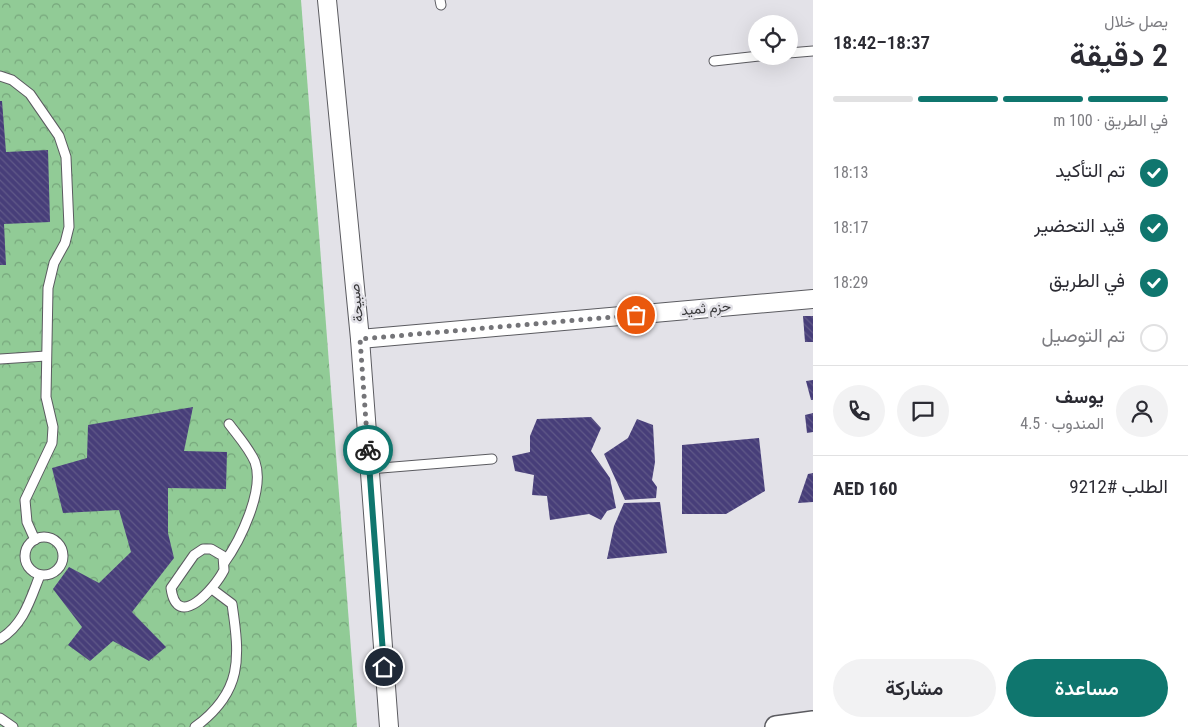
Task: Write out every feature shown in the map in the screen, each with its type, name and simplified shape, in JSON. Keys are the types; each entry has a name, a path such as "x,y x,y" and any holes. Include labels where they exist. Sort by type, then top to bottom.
{"street":[{"name":"صبيحة","path":"327,0 360,339 389,727"},
{"name":"حزم ثميد","path":"360,339 813,299"},
{"path":"776,727 813,722"}],"lane":[{"path":"798,52 813,51"},
{"path":"714,61 748,57"},
{"path":"0,76 12,80 30,94 59,136 66,157 70,227 65,243 54,262 48,288 46,397 54,427 52,443 25,500 27,522 35,540"},
{"path":"0,359 46,356"},
{"path":"224,562 234,550 245,524 257,479 255,464 251,455 229,424"},
{"path":"369,468 492,459"},
{"path":"51,539 57,543 63,553 61,564 58,569 47,575 40,575 34,572 26,561 28,548 35,540 51,539"},
{"path":"203,549 218,552 223,556 224,570 212,589 203,600 187,606 178,604 173,598 172,588 194,555 203,549"},
{"path":"0,638 9,633 22,619 40,575"},
{"path":"195,727 223,700 234,680 236,660 232,604 212,589"},
{"path":"0,718 12,727"}],"green space":[{"path":"0,0 301,0 357,727 0,727"}],"building":[{"path":"0,101 2,101 6,152 48,150 50,222 4,224 6,265 0,265"},
{"path":"803,316 813,316 813,342 805,342"},
{"path":"813,380 813,400 811,400 806,381"},
{"path":"193,407 184,451 227,452 226,489 168,488 168,533 174,558 132,612 166,647 149,661 113,641 90,661 68,645 82,627 53,589 69,567 99,583 131,552 119,510 63,513 52,468 87,458 88,425"},
{"path":"813,413 813,432 807,433 805,415"},
{"path":"591,417 601,428 591,451 610,478 616,508 607,511 601,520 589,514 550,520 547,496 532,495 534,475 515,471 512,456 530,452 530,436 537,419"},
{"path":"637,419 653,425 655,462 652,480 657,487 656,498 625,500 604,454 628,438"},
{"path":"759,438 765,491 726,514 682,514 682,445"},
{"path":"813,473 813,502 798,503 808,474"},
{"path":"660,502 667,553 607,559 614,526 624,503"}],"way so far":[{"path":"368,450 360,339 636,315"}],"route":[{"path":"368,450 384,667"}]}
